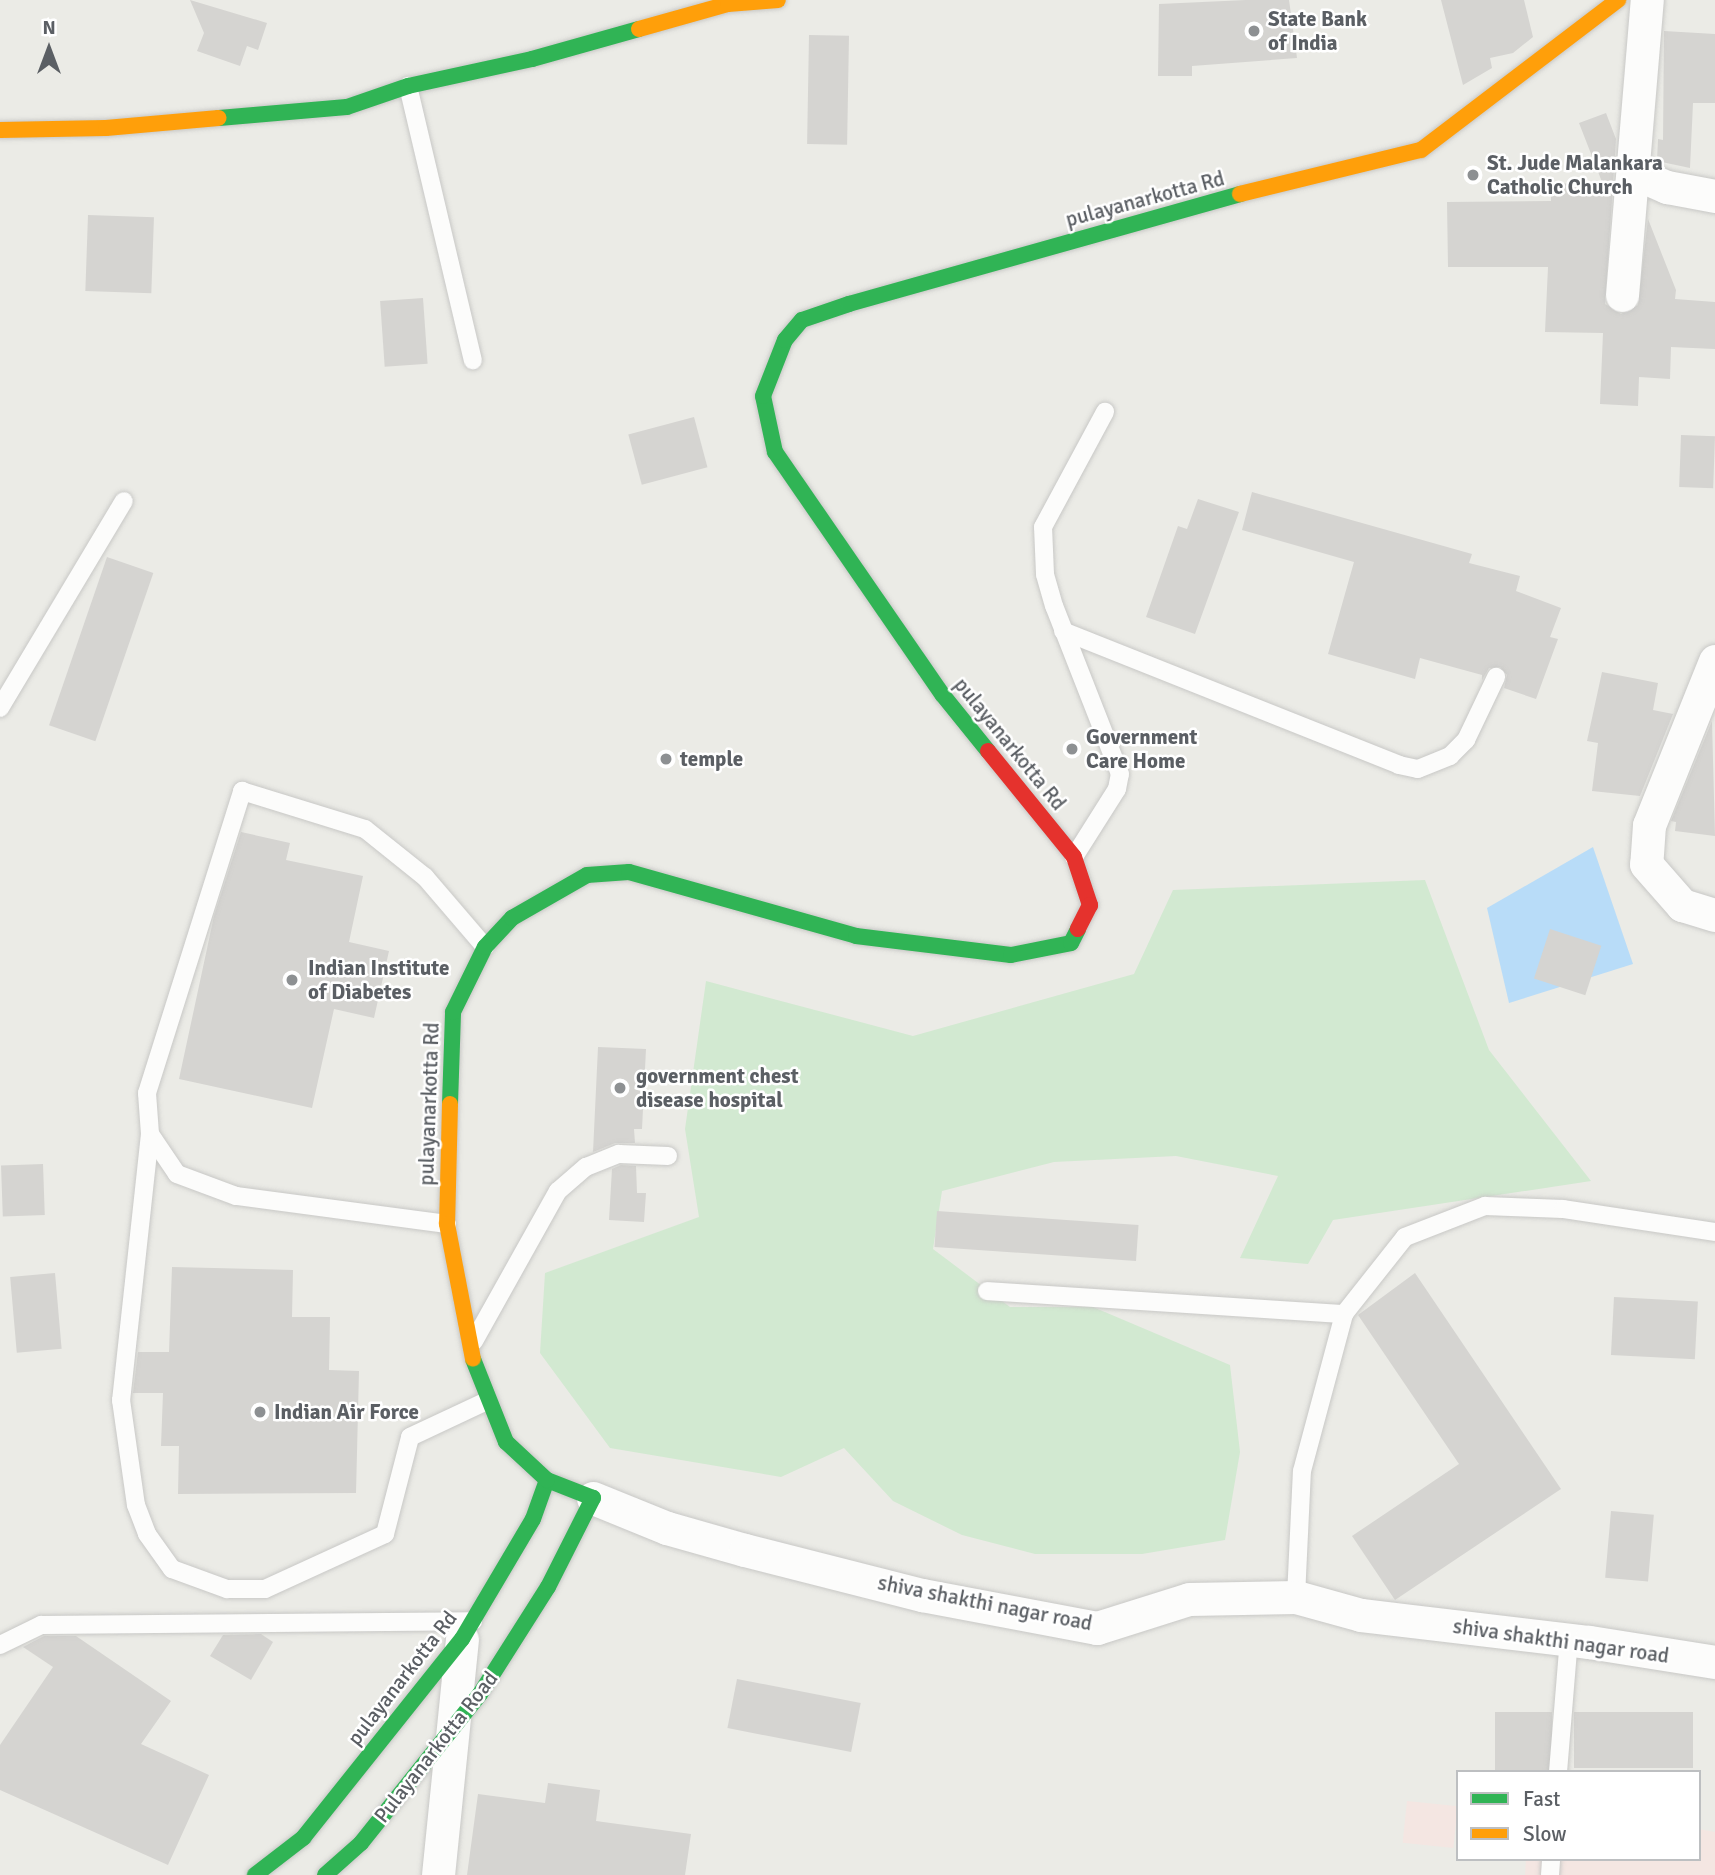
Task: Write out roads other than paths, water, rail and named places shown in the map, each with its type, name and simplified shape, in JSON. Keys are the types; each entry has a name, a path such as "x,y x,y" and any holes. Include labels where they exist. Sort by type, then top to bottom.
{"street":[{"path":"0,130 268,117 347,107 408,86 532,59 728,4 778,0"},
{"name":"pulayanarkotta Rd","path":"593,1498 547,1479 506,1441 487,1401 470,1350 447,1224 453,1012 485,947 512,918 587,875 629,872 709,891 856,936 1011,956 1071,943 1090,905 1074,857 942,694 775,452 763,396 785,340 802,320 849,304 1167,212 1421,150 1618,0"},
{"path":"1622,295 1635,173 1647,0"},
{"path":"1635,173 1667,187 1715,196"},
{"path":"1715,661 1649,825 1646,864 1682,905 1715,915"},
{"name":"pulayanarkotta Rd","path":"255,1875 303,1838 468,1630 533,1519 547,1479"},
{"name":"shiva shakthi nagar road","path":"593,1498 667,1528 745,1550 922,1595 1097,1628 1189,1599 1296,1597 1361,1615 1569,1639 1715,1662"},
{"name":"Pulayanarkotta Road","path":"326,1875 361,1843 481,1694 548,1587 593,1498"},
{"path":"438,1875 453,1729 468,1630"}],"lane":[{"path":"408,86 473,360"},
{"path":"1074,857 1117,789 1120,774 1063,631 1045,574 1043,527 1105,412"},
{"path":"0,708 124,501"},
{"path":"1063,631 1399,765 1418,768 1450,757 1466,740 1496,677"},
{"path":"485,947 425,877 365,829 242,791 147,1093 150,1134 121,1400 136,1506 147,1534 172,1569 227,1589 265,1589 385,1534 410,1437 487,1401"},
{"path":"150,1134 177,1174 236,1196 447,1224"},
{"path":"470,1350 558,1191 586,1167 619,1154 668,1156"},
{"path":"1296,1597 1302,1471 1344,1314 1405,1237 1485,1206 1563,1209 1715,1232"},
{"path":"986,1291 1344,1314"},
{"path":"0,1646 41,1625 468,1630"},
{"path":"1558,1770 1569,1639"}],"water":[{"path":"1593,847 1633,964 1509,1003 1487,908"}],"place":[{"name":"State Bank of India","path":"1254,31"},
{"name":"St. Jude Malankara Catholic Church","path":"1473,175"},
{"name":"Government Care Home","path":"1072,749"},
{"name":"temple","path":"666,759"},
{"name":"Indian Institute of Diabetes","path":"292,980"},
{"name":"government chest disease hospital","path":"620,1088"},
{"name":"Indian Air Force","path":"260,1412"}]}
